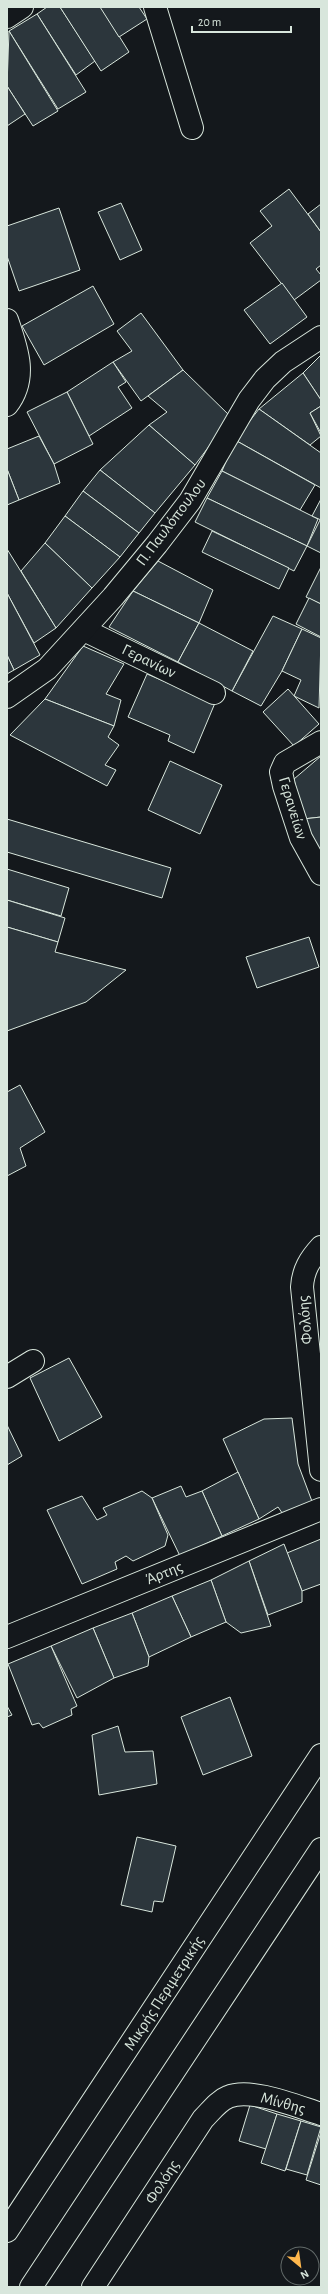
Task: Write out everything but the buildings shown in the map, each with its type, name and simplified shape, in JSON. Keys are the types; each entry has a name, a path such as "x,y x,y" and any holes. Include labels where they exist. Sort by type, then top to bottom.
{"street":[{"path":"7,17 22,7"},
{"path":"155,7 192,128"},
{"path":"7,320 18,356 20,376 18,388 7,405"},
{"name":"Π. Παυλόπουλου","path":"7,697 47,669 84,630 152,550 190,501 249,400 265,379 283,362 321,337"},
{"name":"Γερανίων","path":"84,630 214,693"},
{"name":"Γερανείων","path":"321,742 285,763 281,772 301,838 321,874"},
{"name":"Φολόης","path":"321,1247 304,1271 302,1287 321,1470"},
{"path":"7,1377 33,1362"},
{"name":"Άρτης","path":"7,1637 321,1509"},
{"name":"Μικρής Περιμετρικής","path":"7,2231 321,1755"},
{"path":"32,2287 321,1849"},
{"name":"Φολόης","path":"93,2287 204,2119 223,2099 233,2095 244,2094"},
{"name":"Μίνθης","path":"244,2094 321,2114"}]}
